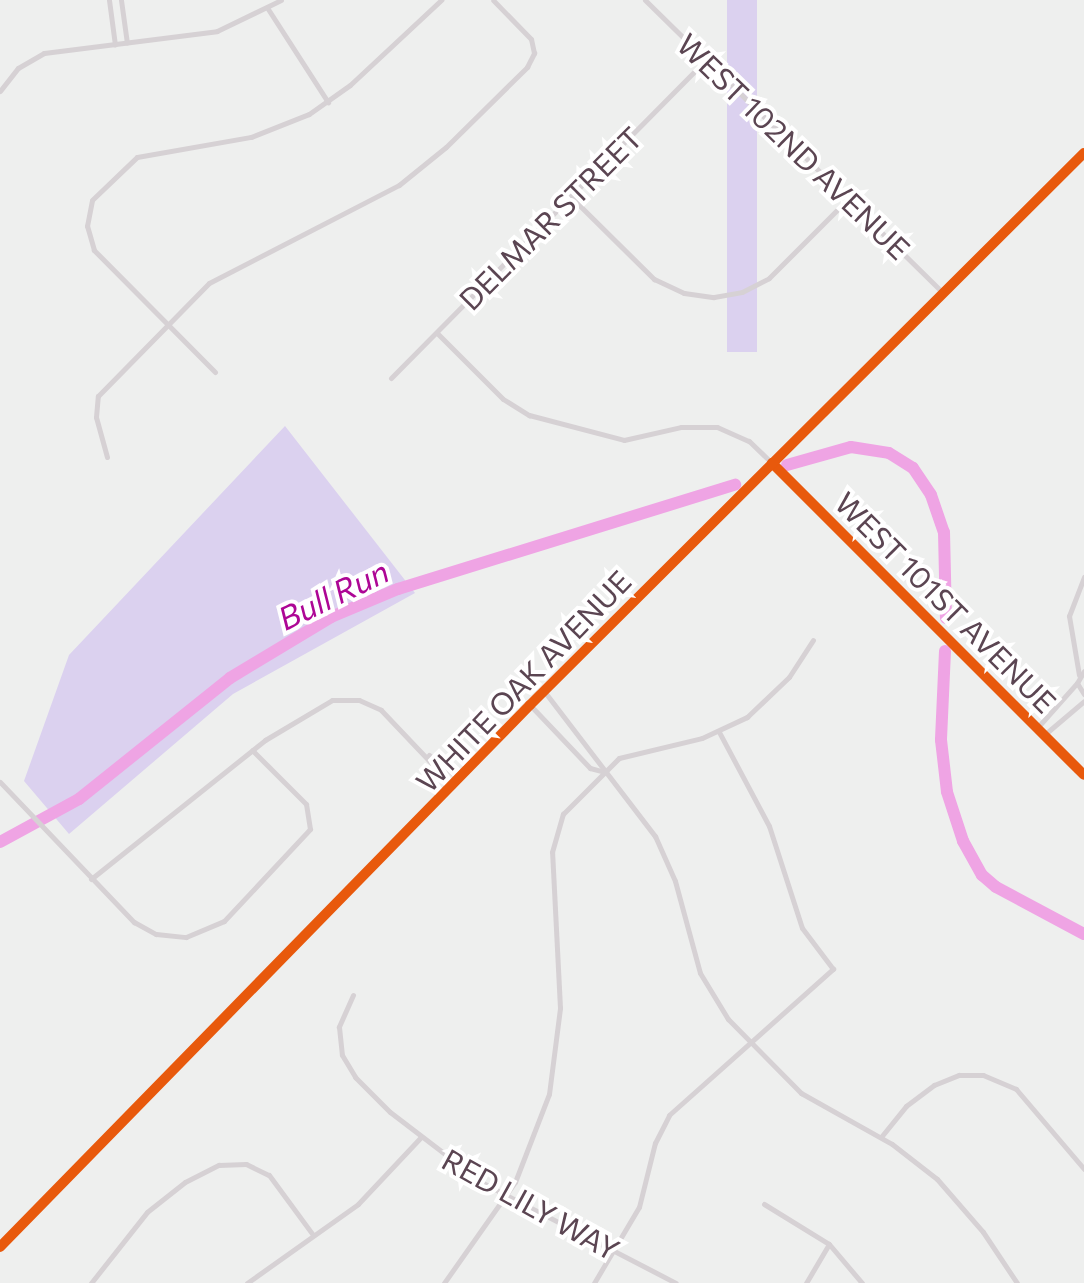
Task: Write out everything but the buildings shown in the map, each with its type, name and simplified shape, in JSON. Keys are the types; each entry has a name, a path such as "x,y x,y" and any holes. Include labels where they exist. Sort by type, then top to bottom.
{"street":[{"path":"109,0 115,45"},
{"path":"121,0 127,43"},
{"path":"0,91 18,68 37,55 224,29 281,0"},
{"path":"215,372 94,250 87,217 96,193 137,157 251,137 328,103 441,0"},
{"path":"107,457 96,417 98,396 167,324 225,272 351,214 399,185 446,147 527,67 534,53 531,39 493,0"},
{"name":"WEST 102ND AVENUE","path":"645,0 709,57 943,293"},
{"path":"268,9 328,103"},
{"name":"DELMAR STREET","path":"391,378 709,57"},
{"name":"WHITE OAK AVENUE","path":"0,1247 530,705 1084,153"},
{"path":"571,197 648,274 675,290 721,296 758,285 849,198"},
{"name":"WEST 101ST AVENUE","path":"437,333 503,399 529,415 624,440 681,427 717,427 749,441 926,614 1084,775"},
{"path":"1037,728 1077,683 1082,673 1069,610 1084,577"},
{"path":"444,1283 507,1197 540,1126 558,1047 554,838 570,803 602,771 637,750 719,732 776,692 813,640"},
{"path":"1077,647 1084,654"},
{"path":"1077,683 1084,694"},
{"path":"544,691 659,845 678,889 700,973 747,1042 801,1093 881,1137 956,1200 1017,1283"},
{"path":"91,879 252,750 319,704 345,699 375,706 428,755 460,779"},
{"path":"1044,735 1084,701"},
{"path":"530,705 590,768 602,771"},
{"path":"594,1283 639,1207 666,1119 747,1042 833,969 802,928 769,826 719,732"},
{"path":"0,782 134,922 156,934 193,936 220,924 305,839 311,824 302,799 252,750"},
{"path":"428,755 453,786"},
{"name":"RED LILY WAY","path":"353,995 339,1027 344,1060 420,1138 507,1197 676,1283"},
{"path":"881,1137 927,1089 953,1077 983,1075 1021,1094 1084,1169"},
{"path":"247,1283 368,1195 420,1138"},
{"path":"91,1283 120,1241 158,1203 224,1163 246,1164 269,1175 313,1235"},
{"path":"764,1204 829,1244 862,1283"},
{"path":"806,1283 829,1244"}],"shaded area":[{"path":"727,0 757,0 757,352 727,352"},
{"path":"285,426 415,593 233,694 69,834 24,781 69,655"}],"waterway":[{"name":"Bull Run","path":"787,465 851,447 889,453 913,468 931,495 944,532 946,618"},
{"name":"Bull Run","path":"0,842 79,799 230,678 331,617 398,589 735,485"},
{"name":"Bull Run","path":"945,651 941,740 947,792 963,841 982,875 996,887 1084,934"}],"cycle path":[{"path":"0,1247 530,705 1084,153"},
{"path":"772,463 1084,775"}]}
